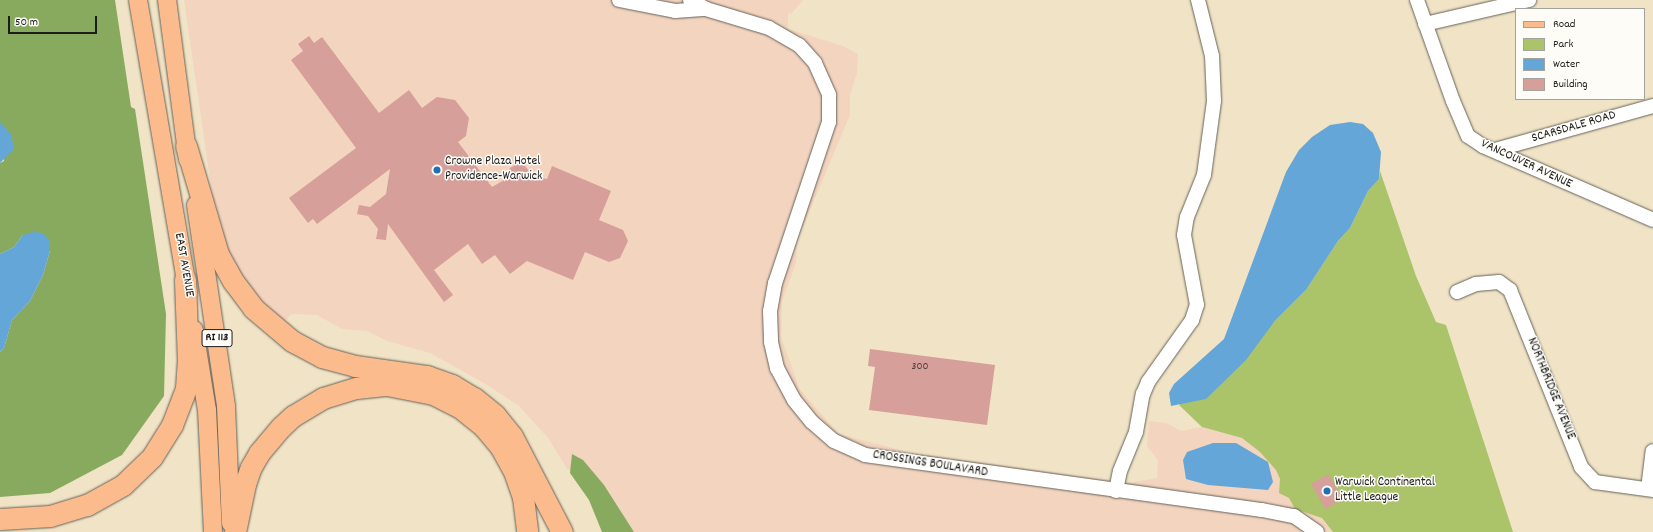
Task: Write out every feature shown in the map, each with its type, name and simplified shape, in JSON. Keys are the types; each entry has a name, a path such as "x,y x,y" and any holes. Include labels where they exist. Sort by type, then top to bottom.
{"highway":[{"path":"186,146 218,254 233,281 253,308 287,338 322,357 355,366 427,376 452,385 474,398 495,415 512,436 562,532"},
{"path":"0,519 50,516 80,507 123,485 152,457 172,425 186,388 188,362 185,279"},
{"path":"235,532 245,484 251,467 259,453 281,427 293,416 323,398 356,388 387,385 433,394 462,409 484,427 500,446 514,471 523,497 526,532"}],"main road":[{"name":"EAST AVENUE","path":"167,0 186,146 226,406 231,532"},
{"name":"EAST AVENUE","path":"138,1 207,410 213,532"}],"street":[{"name":"CROSSINGS BOULAVARD","path":"619,0 675,11 706,9"},
{"name":"CROSSINGS BOULAVARD","path":"690,0 706,9 768,28 799,45 815,63 829,95 829,122 775,283 770,311 771,342 777,368 794,400 812,422 834,441 865,455 1294,516 1317,532"},
{"path":"1116,491 1120,471 1136,432 1143,394 1148,382 1192,320 1197,305 1184,235 1187,217 1204,175 1214,101 1212,56 1198,0"},
{"name":"VANCOUVER AVENUE","path":"1418,0 1425,24 1468,136 1495,150 1653,220"},
{"path":"1425,24 1529,0"},
{"name":"SCARSDALE ROAD","path":"1495,150 1653,106"},
{"name":"NORTHBRIDGE AVENUE","path":"1457,292 1476,284 1499,282 1510,290 1581,467 1595,482 1650,490"},
{"path":"1650,490 1653,451"}],"shaded area":[{"path":"184,0 803,0 792,13 788,14 788,29 843,46 858,54 857,73 850,95 850,115 797,241 796,263 782,301 781,337 800,390 839,434 912,453 1129,483 1157,478 1158,460 1147,446 1149,421 1166,423 1181,431 1202,427 1242,438 1257,449 1330,521 1337,532 634,532 604,485 572,469 568,470 548,438 519,406 484,383 430,353 387,341 367,331 342,329 317,315 291,314 280,327 247,295 217,227"}],"green space":[{"path":"0,0 115,0 131,107 135,109 166,314 164,396 122,455 50,493 0,497 0,352 4,348 12,320 30,301 43,275 50,251 23,235 14,247 0,254 0,163 4,161 0,122"},
{"path":"1380,171 1416,276 1436,322 1446,325 1513,532 1333,532 1322,518 1295,509 1289,498 1279,493 1280,479 1276,470 1260,452 1242,438 1202,427 1179,405 1274,322 1306,290 1338,241 1350,228 1368,191 1379,179"},
{"path":"572,454 583,460 604,485 634,532 602,532 589,500 570,473"}],"water":[{"path":"0,122 11,134 14,149 0,163"},
{"path":"1350,122 1363,124 1373,133 1381,152 1379,179 1368,191 1350,228 1338,241 1306,290 1274,322 1246,360 1206,399 1171,406 1169,393 1174,384 1224,339 1286,172 1299,150 1312,137 1330,125"},
{"path":"34,232 43,233 50,242 50,251 43,275 30,301 12,320 4,348 0,352 0,254 14,247 23,235"},
{"path":"1213,443 1236,443 1268,462 1273,482 1268,490 1208,485 1186,479 1183,460 1187,452"}],"building":[{"name":"Crowne Plaza Hotel Providence-Warwick","path":"309,36 314,43 322,37 379,113 409,90 422,108 437,97 455,100 469,118 466,136 458,142 492,187 506,179 510,168 517,164 525,166 533,176 547,179 552,166 611,191 599,220 623,230 628,241 620,258 609,262 585,252 573,280 527,261 510,274 495,255 482,264 468,244 434,270 453,295 444,302 388,224 386,240 376,239 378,229 368,216 357,214 359,205 370,207 386,194 390,169 317,224 313,219 308,223 289,198 356,148 291,60 303,51 298,44"},
{"path":"870,349 995,365 987,425 869,410 875,367 868,366"},
{"name":"Warwick Continental Little League","path":"1328,474 1343,499 1326,509 1311,484"}],"place":[{"name":"Crowne Plaza Hotel Providence-Warwick","path":"437,170"},
{"name":"Warwick Continental Little League","path":"1327,491"}]}
